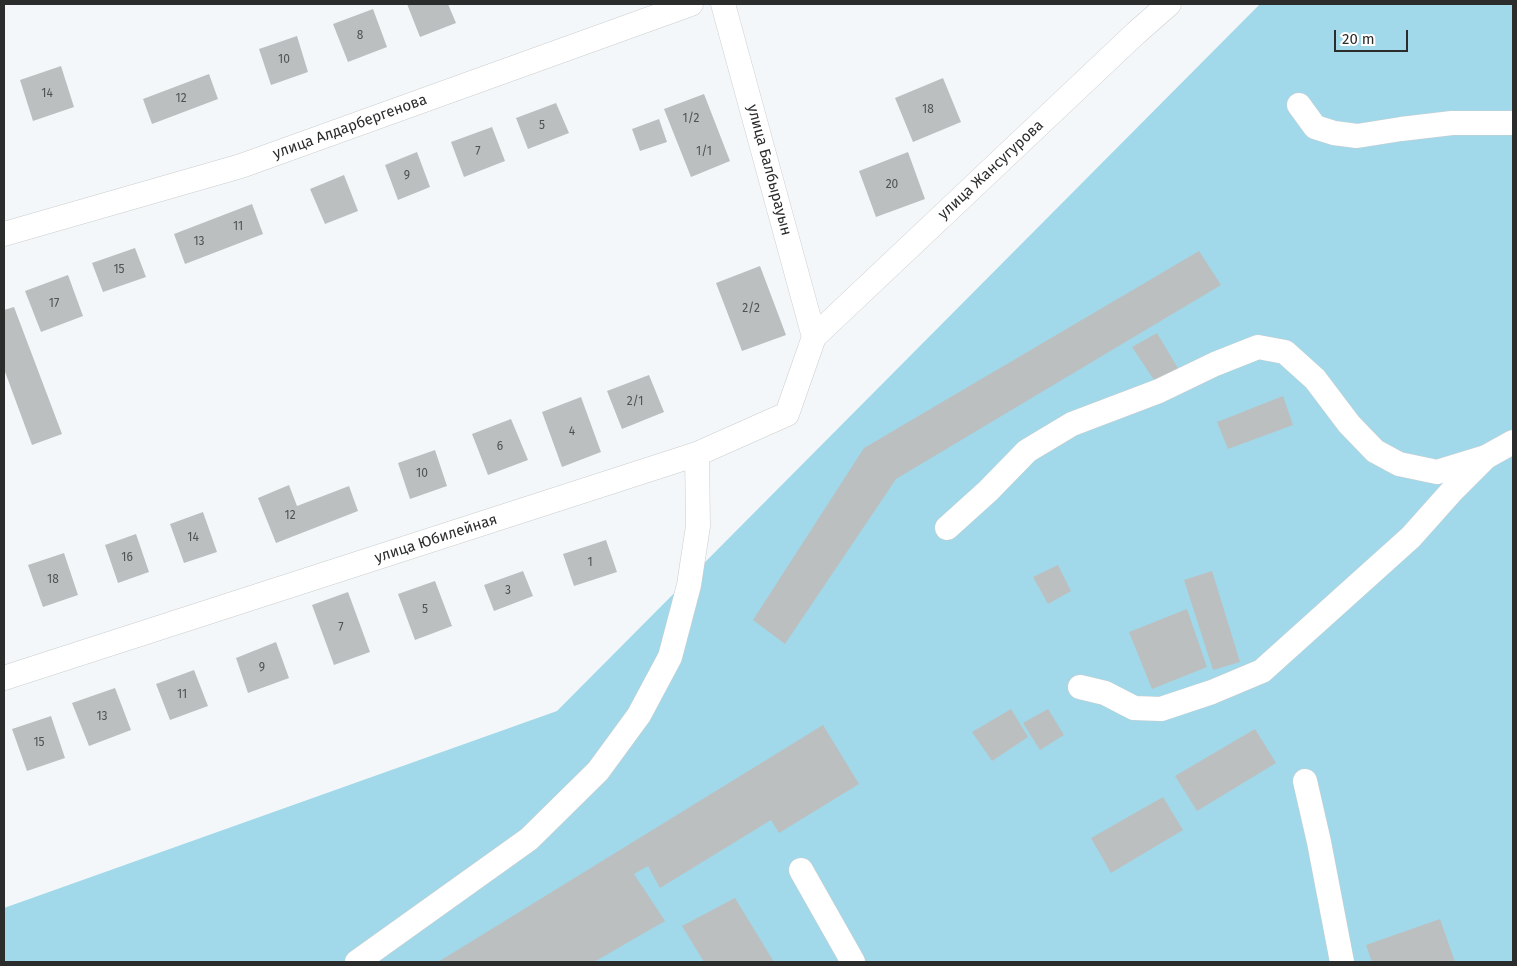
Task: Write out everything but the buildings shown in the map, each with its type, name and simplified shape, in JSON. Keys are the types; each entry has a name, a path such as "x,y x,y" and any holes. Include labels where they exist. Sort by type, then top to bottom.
{"street":[{"name":"улица Алдарбергенова","path":"4,234 241,166 691,4"},
{"name":"улица Балбырауын","path":"723,4 814,337"},
{"name":"улица Жансугурова","path":"814,337 1169,4"},
{"path":"1299,105 1315,127 1334,133 1357,136 1452,123 1513,123"},
{"name":"улица Юбилейная","path":"4,678 697,454 787,414 814,337"},
{"path":"947,528 988,491 1027,451 1072,424 1159,392 1214,364 1258,347 1285,352 1315,379 1349,424 1374,451 1399,464 1437,472 1486,457 1513,442"},
{"path":"357,962 529,839 598,770 639,715 670,657 689,585 698,526 697,454"},
{"path":"1080,687 1105,693 1134,708 1161,709 1212,692 1262,671 1410,536 1486,457"},
{"path":"1305,781 1342,962"},
{"path":"801,870 852,962"}],"shaded area":[{"path":"1260,4 1513,4 1513,962 4,962 4,908 557,711"}]}
